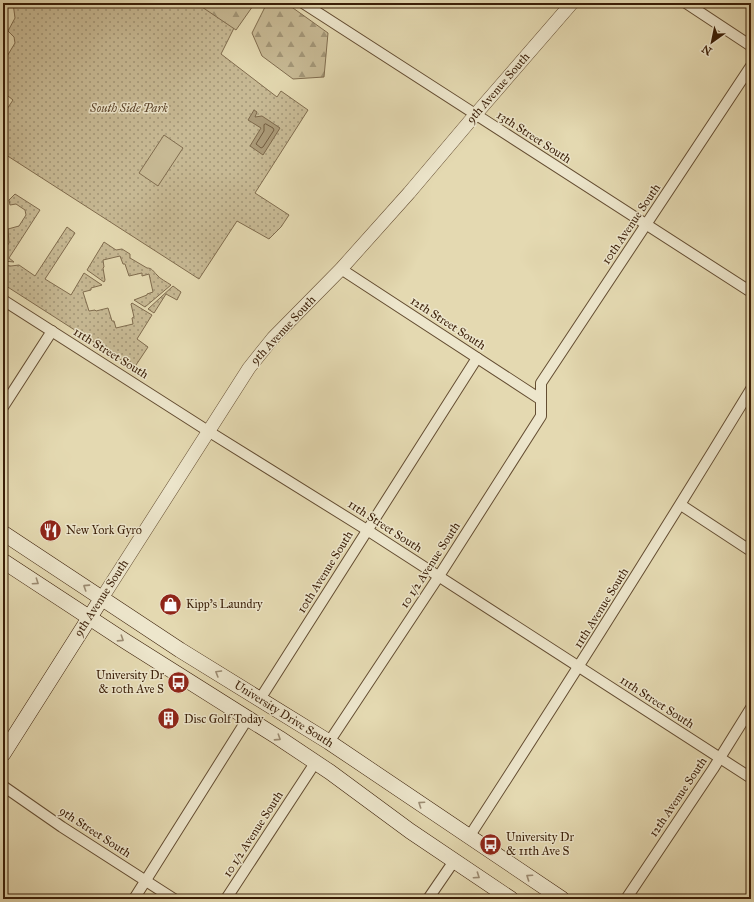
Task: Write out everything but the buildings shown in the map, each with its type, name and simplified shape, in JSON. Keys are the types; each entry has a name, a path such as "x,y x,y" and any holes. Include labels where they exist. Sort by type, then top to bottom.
{"main road":[{"name":"University Drive South","path":"3,533 180,650 328,742 562,899"},
{"name":"University Drive South","path":"3,561 88,618 248,718 511,899"},
{"name":"9th Avenue South","path":"3,754 102,598"}],"street":[{"name":"13th Street South","path":"302,3 751,292"},
{"name":"9th Avenue South","path":"102,598 249,368 268,344 341,269 409,193 572,3"},
{"path":"686,3 751,46"},
{"name":"10th Avenue South","path":"540,398 541,383 751,66"},
{"name":"12th Street South","path":"341,269 540,398"},
{"name":"11th Street South","path":"3,300 439,576 751,778"},
{"path":"3,407 52,332"},
{"name":"10th Avenue South","path":"260,699 477,358"},
{"name":"11th Avenue South","path":"469,837 681,506 751,389"},
{"name":"10 1/2 Avenue South","path":"328,742 439,576 541,416 540,398"},
{"path":"681,506 751,551"},
{"name":"12th Avenue South","path":"626,899 720,758 751,708"},
{"path":"134,899 248,718"},
{"name":"10 1/2 Avenue South","path":"226,899 315,763"},
{"name":"9th Street South","path":"3,786 62,827 174,899"},
{"path":"428,899 454,861"}],"green space":[{"name":"South Side Park","path":"13,3 255,3 234,28 221,54 277,97 281,91 308,110 255,193 289,215 281,227 269,239 237,221 199,279 3,153 3,115 13,100 3,92 3,63 15,43 14,37 8,31 15,18"},
{"path":"196,3 255,3 236,30"},
{"path":"267,3 286,3 328,33 324,77 293,79 262,56 252,33"},
{"path":"164,135 183,148 158,186 139,173"},
{"path":"15,194 40,210 9,258 14,262 3,261 3,252 9,243 8,229 19,226 26,215 25,210 16,204 10,205 9,200"},
{"path":"67,227 75,233 45,279 71,295 84,273 102,285 83,292 89,311 108,308 116,328 133,324 132,318 134,317 132,303 152,315 137,339 148,347 134,368 3,284 3,265 19,265 35,276"},
{"path":"104,242 116,250 122,249 130,254 130,258 151,269 160,278 171,285 145,307 134,300 153,292 149,274 142,276 142,273 129,276 125,264 123,264 120,256 103,260 104,282 87,270"},
{"path":"173,286 181,292 177,300 166,294 154,313 148,309"}],"water":[{"path":"254,110 257,112 255,117 262,116 280,128 263,155 250,146 261,128 248,120"}],"place":[{"name":"New York Gyro","path":"50,530"},
{"name":"Kipp's Laundry","path":"171,604"},
{"name":"University Dr & 10th Ave S","path":"179,682"},
{"name":"Disc Golf Today","path":"168,719"},
{"name":"University Dr & 11th Ave S","path":"490,844"}]}
